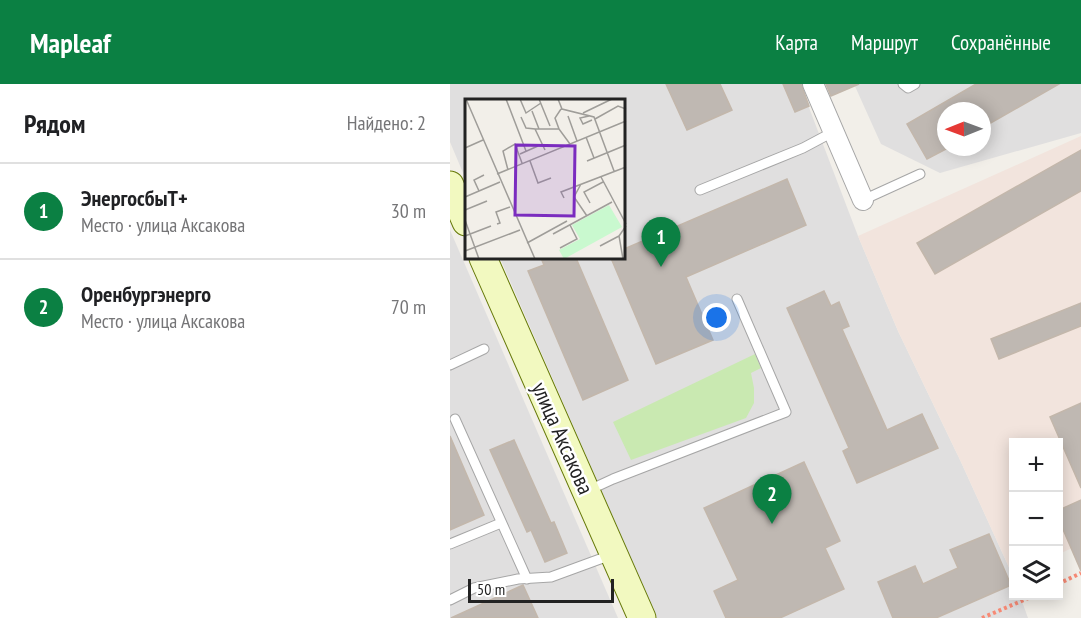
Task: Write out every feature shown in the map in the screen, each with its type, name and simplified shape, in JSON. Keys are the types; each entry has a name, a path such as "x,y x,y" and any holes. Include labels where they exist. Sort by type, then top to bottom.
{"main road":[{"path":"450,185 465,220"},
{"name":"улица Аксакова","path":"484,260 642,618"}],"street":[{"path":"813,84 863,200"}],"lane":[{"path":"903,84 908,88 915,84"},
{"path":"700,190 803,148 833,132"},
{"path":"863,200 920,174"},
{"path":"586,491 786,412 737,299"},
{"path":"450,365 484,349"},
{"path":"455,419 527,579"},
{"path":"450,544 501,523"},
{"path":"450,600 474,588 551,577 614,554"}],"path":[{"path":"1063,582 1081,573"},
{"path":"982,618 1024,600"}],"shaded area":[{"path":"450,84 800,84 858,236 898,331 1009,567 1009,600 1021,600 1028,618 657,618 501,260 626,260 626,99 465,99 465,178 450,142"},
{"path":"854,84 1081,84 1081,133 940,173 881,144"},
{"path":"1081,136 1081,544 1063,552 1063,438 1009,438 1009,567 898,331 858,236"},
{"path":"450,230 618,618 450,618"}],"green space":[{"path":"755,354 761,368 751,373 754,403 746,418 631,460 613,422"}],"building":[{"path":"666,84 720,84 732,110 687,130"},
{"path":"783,84 801,84 809,106 795,112"},
{"path":"826,84 859,84 831,96"},
{"path":"976,84 1059,84 991,123 991,102 945,102"},
{"path":"937,107 937,154 927,159 907,124"},
{"path":"1081,150 1081,191 935,274 917,243"},
{"path":"787,179 806,225 686,277 713,340 656,364 612,260 626,260 626,248"},
{"path":"542,260 577,260 628,380 583,400 528,271 544,265"},
{"path":"824,291 831,306 839,302 849,326 842,329 887,430 922,414 938,448 857,483 843,451 849,448 787,308"},
{"path":"1081,303 1081,326 999,359 991,339"},
{"path":"1081,403 1081,488 1063,447 1063,438 1059,438 1050,417"},
{"path":"450,436 484,515 450,530"},
{"path":"514,440 567,553 545,562 531,530 527,532 490,450"},
{"path":"804,462 840,541 825,548 844,589 780,618 726,618 714,591 738,580 704,508"},
{"path":"1081,500 1081,571 1063,529 1063,508"},
{"path":"989,534 1009,580 1009,586 936,618 893,618 878,582 915,566 923,584 958,568 950,550"},
{"path":"523,585 538,618 451,618"}],"place":[{"name":"ЭнергосбыТ+","path":"661,267"},
{"name":"Оренбургэнерго","path":"772,524"}]}
